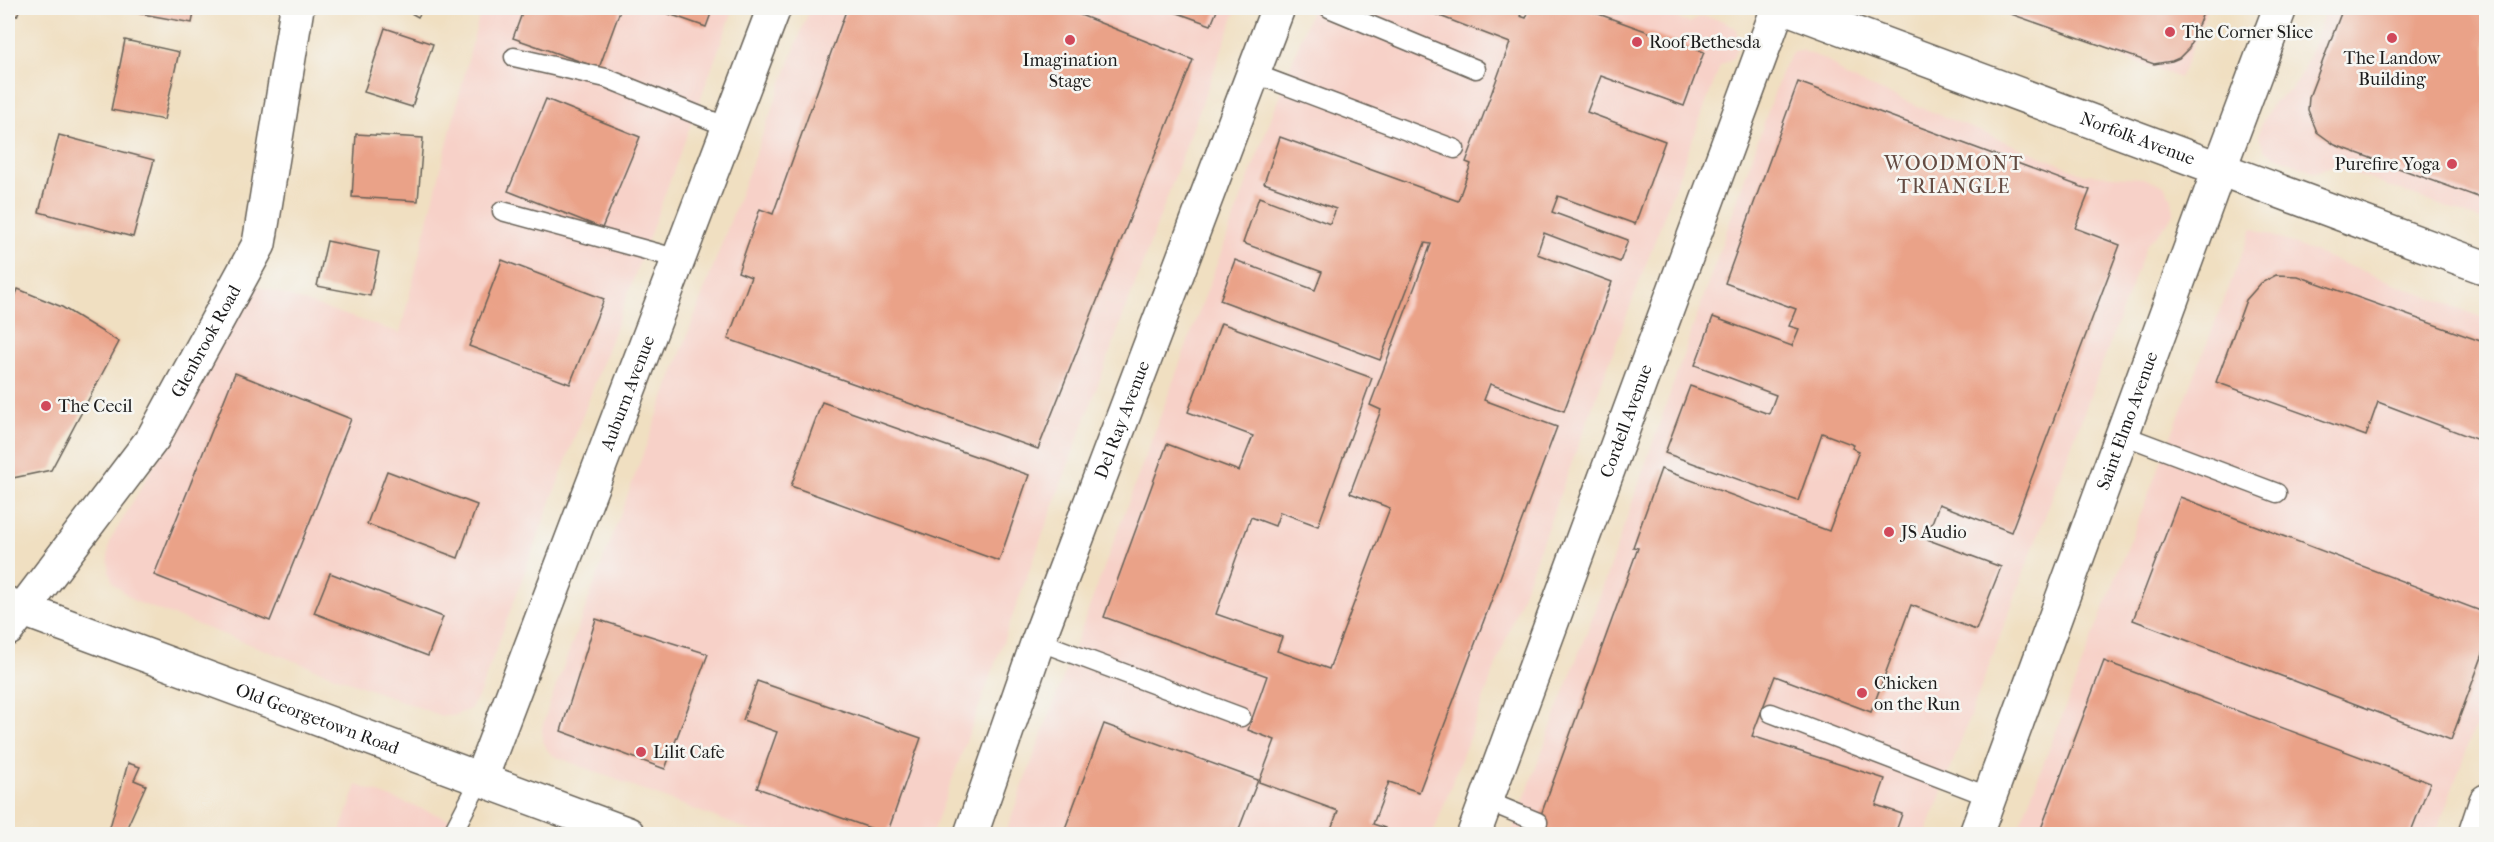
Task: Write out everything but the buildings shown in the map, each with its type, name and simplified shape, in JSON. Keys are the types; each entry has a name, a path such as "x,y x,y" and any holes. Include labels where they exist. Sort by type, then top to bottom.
{"street":[{"name":"Glenbrook Road","path":"13,614 153,438 259,244 297,8"},
{"name":"Auburn Avenue","path":"480,778 774,8"},
{"name":"Del Ray Avenue","path":"970,834 1038,641 1278,8"},
{"name":"Cordell Avenue","path":"1474,834 1778,8"},
{"name":"Norfolk Avenue","path":"1786,8 2487,268"},
{"name":"Saint Elmo Avenue","path":"1976,834 2280,8"},
{"name":"Old Georgetown Road","path":"13,614 480,778 628,834"},
{"path":"2475,834 2487,801"}],"lane":[{"path":"1329,8 1476,69"},
{"path":"514,57 606,78 730,128"},
{"path":"1253,73 1455,149"},
{"path":"501,211 679,259"},
{"path":"2122,435 2277,493"},
{"path":"1038,641 1241,717"},
{"path":"1771,713 1990,797"},
{"path":"452,834 480,778"},
{"path":"1486,801 1538,822"}],"shaded area":[{"path":"481,8 734,8 479,695 470,709 453,716 442,716 134,601 113,583 109,572 108,555 110,541 193,398 245,282 400,333"},
{"path":"810,8 1237,8 932,834 759,834 554,756 548,751 543,741 542,728 549,705"},
{"path":"1312,8 1649,8 1690,23 1701,16 1721,20 1736,28 1739,41 1733,58 1720,66 1433,834 1005,834"},
{"path":"1985,8 2208,8 2180,78"},
{"path":"2326,8 2486,8 2486,222 2333,166 2315,172 2265,150 2258,135 2262,123 2273,103 2292,89 2303,71"},
{"path":"1801,50 1827,60 1847,77 2084,174 2143,178 2164,186 2172,199 2173,213 2167,224 2147,244 1926,834 1511,834 1593,615 1783,68 1793,51"},
{"path":"2252,228 2486,319 2486,725 2474,729 2436,834 2016,834"},
{"path":"357,785 490,834 340,834"}],"place":[{"name":"The Corner Slice","path":"2170,32"},
{"name":"The Landow Building","path":"2392,38"},
{"name":"Imagination Stage","path":"1070,40"},
{"name":"Roof Bethesda","path":"1637,42"},
{"name":"Purefire Yoga","path":"2452,164"},
{"name":"The Cecil","path":"46,406"},
{"name":"JS Audio","path":"1889,532"},
{"name":"Chicken on the Run","path":"1862,693"},
{"name":"Lilit Cafe","path":"641,752"}],"district":[{"name":"WOODMONT TRIANGLE","path":"1954,174"}]}
